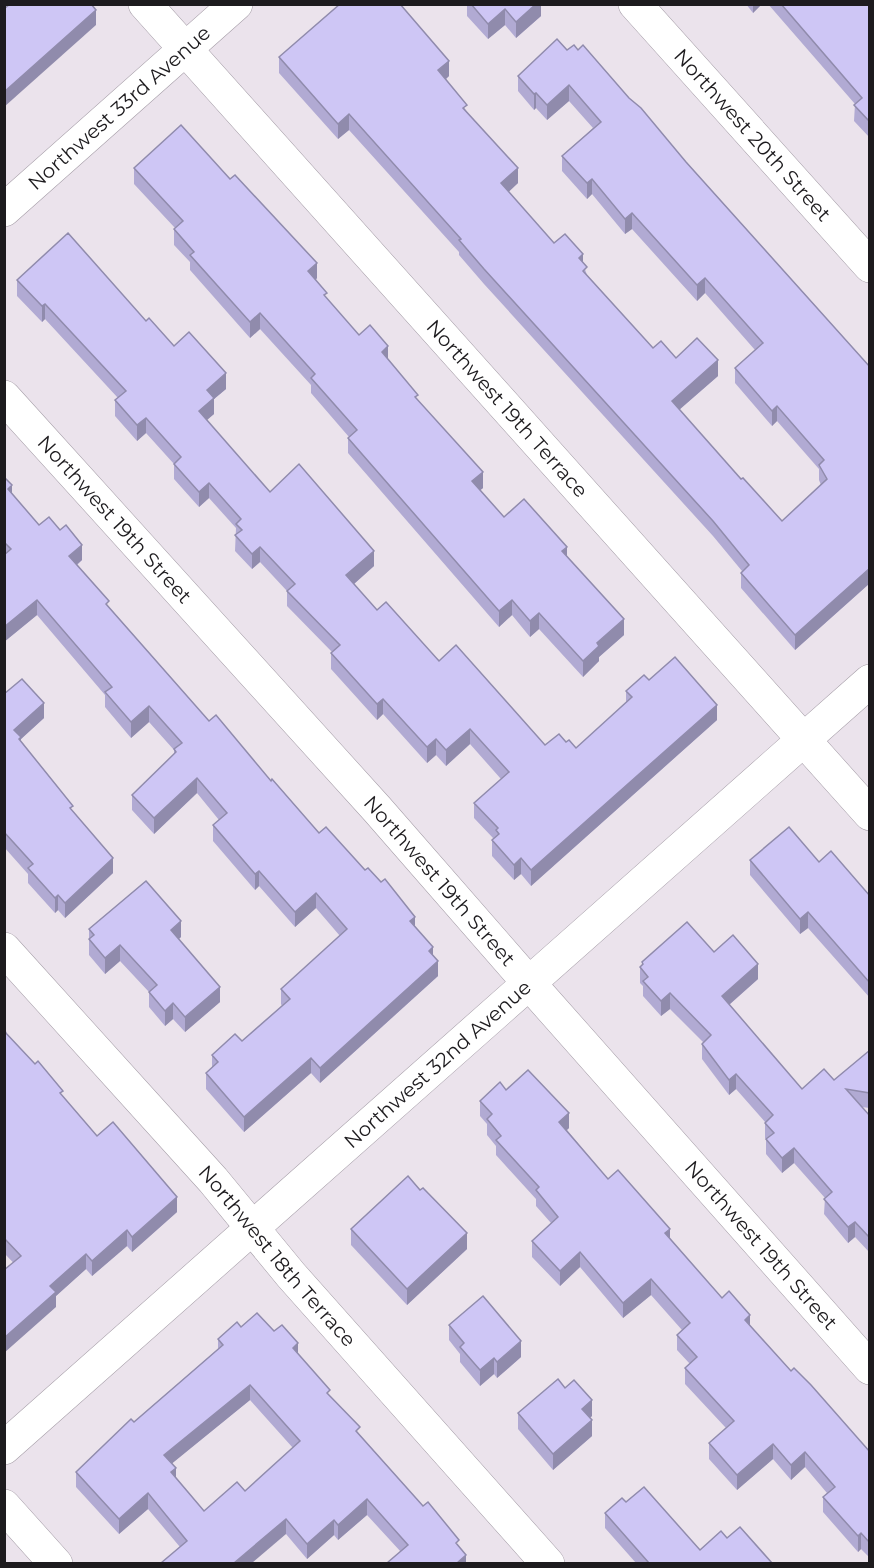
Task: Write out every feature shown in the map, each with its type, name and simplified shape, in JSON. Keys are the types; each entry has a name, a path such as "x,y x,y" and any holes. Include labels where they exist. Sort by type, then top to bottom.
{"street":[{"name":"Northwest 19th Terrace","path":"145,4 870,814"},
{"name":"Northwest 33rd Avenue","path":"4,210 236,4"},
{"name":"Northwest 20th Street","path":"635,4 870,266"},
{"name":"Northwest 19th Street","path":"4,397 377,809 870,1368"},
{"name":"Northwest 32nd Avenue","path":"4,1448 870,681"},
{"name":"Northwest 18th Terrace","path":"4,949 213,1180 291,1275 548,1563"},
{"path":"4,1506 56,1563"}],"building":[{"path":"10,4 91,4 96,10 4,92 4,9"},
{"path":"340,4 400,4 449,61 438,70 467,105 463,108 518,168 501,183 554,243 565,234 583,254 579,258 587,267 583,271 653,348 661,341 676,358 697,338 718,360 672,401 741,479 743,478 782,521 827,479 819,465 824,460 777,406 772,411 735,368 763,343 705,278 697,285 632,213 625,219 592,179 587,183 562,156 601,122 569,85 547,105 518,76 557,39 567,50 574,45 578,50 583,45 870,367 870,568 795,635 741,573 749,565 713,521 484,269 459,240 461,239 349,114 338,124 279,57"},
{"path":"471,4 536,4 516,22 505,9 488,24"},
{"path":"781,4 870,4 870,122 854,105 862,98"},
{"path":"181,125 230,179 235,175 317,263 308,271 327,293 324,295 359,335 370,325 388,346 382,352 418,395 415,397 483,472 472,481 504,517 524,499 567,547 562,551 624,619 597,643 599,646 583,661 539,613 530,621 512,600 499,611 348,438 357,430 311,378 315,374 260,313 250,322 190,255 194,252 174,229 183,221 134,168"},
{"path":"68,233 146,321 149,318 174,346 189,332 226,373 207,390 214,398 199,411 270,492 299,464 374,551 346,575 377,610 386,602 439,661 456,645 545,745 559,734 576,748 632,697 626,691 644,675 649,680 675,657 717,705 531,870 521,858 514,865 492,840 499,834 496,830 498,828 474,803 509,772 470,729 446,750 436,739 427,747 383,699 377,704 331,653 340,645 287,591 295,584 260,547 252,554 235,535 242,530 236,524 241,519 209,483 199,492 174,464 181,457 146,418 137,425 115,400 126,391 45,304 42,306 17,280"},
{"path":"4,477 12,485 8,489 39,525 49,517 60,530 66,525 82,545 69,556 109,601 106,604 209,721 216,715 271,781 272,779 319,833 326,827 365,870 368,868 381,882 385,879 415,917 410,921 433,947 429,951 438,961 320,1068 311,1058 244,1117 206,1073 218,1062 212,1055 235,1034 242,1041 290,999 281,989 347,929 316,893 295,912 259,871 255,874 213,825 227,813 197,778 154,818 132,795 176,752 174,749 182,743 149,706 131,722 105,692 112,687 37,600 4,627 4,555 11,549 4,542"},
{"path":"22,679 44,703 14,730 73,806 70,808 113,858 65,903 58,895 55,898 28,868 33,864 4,832 4,694"},
{"path":"789,827 819,862 831,851 870,896 870,983 808,912 800,919 750,860"},
{"path":"146,881 181,921 171,930 220,987 185,1017 173,1003 165,1011 149,992 157,985 120,945 105,958 89,939 94,935 89,929"},
{"path":"687,922 714,952 733,935 758,964 722,996 802,1089 824,1069 834,1080 870,1050 870,1093 846,1089 870,1116 870,1238 855,1222 848,1227 824,1199 832,1192 794,1148 782,1158 766,1139 774,1133 765,1123 773,1115 736,1074 729,1080 702,1044 711,1035 670,993 661,1001 643,981 648,977 640,967 642,962"},
{"path":"4,1031 35,1064 38,1061 63,1091 60,1093 97,1136 113,1122 177,1197 132,1237 127,1230 92,1261 86,1254 50,1286 56,1292 4,1338 4,1270 21,1256 4,1238"},
{"path":"528,1070 569,1113 559,1122 608,1179 618,1170 670,1229 665,1233 722,1298 729,1291 750,1315 745,1320 791,1371 794,1368 811,1385 870,1452 870,1543 861,1533 858,1536 823,1497 835,1487 805,1452 791,1465 773,1444 737,1475 709,1443 734,1421 685,1368 697,1357 677,1335 690,1323 651,1279 623,1303 580,1252 560,1271 532,1241 558,1217 536,1190 539,1187 496,1140 501,1136 487,1119 492,1114 480,1101 500,1082 506,1090"},
{"path":"408,1176 467,1233 407,1289 351,1229"},
{"path":"483,1296 521,1341 497,1362 494,1358 480,1370 460,1347 464,1343 449,1325"},
{"path":"257,1313 274,1331 282,1325 298,1343 293,1348 330,1390 327,1393 360,1427 356,1431 423,1506 428,1502 459,1540 456,1543 466,1555 457,1563 387,1563 408,1545 367,1499 338,1525 334,1520 307,1544 286,1519 234,1563 161,1563 187,1541 148,1493 119,1519 76,1472 131,1419 134,1422 223,1345 218,1339 237,1322 241,1327","holes":["250,1385 300,1441 245,1491 237,1482 204,1511 171,1472 176,1468 164,1455"]},
{"path":"558,1379 565,1388 574,1380 592,1400 582,1409 592,1420 553,1454 518,1413"},
{"path":"644,1487 700,1550 721,1531 727,1538 740,1527 772,1563 649,1563 605,1513 622,1498 626,1502"}]}
